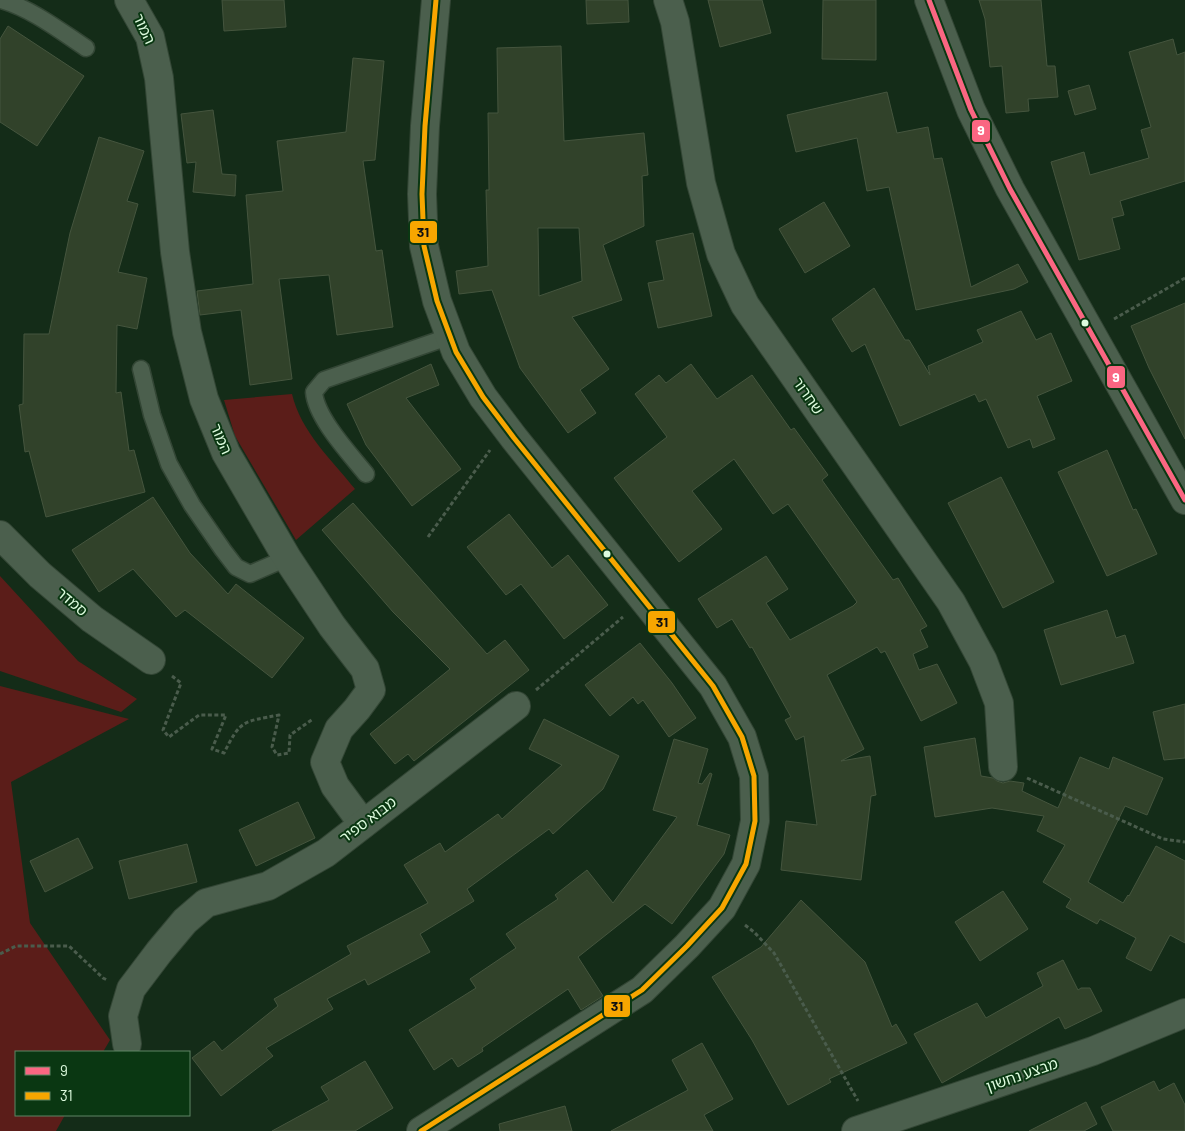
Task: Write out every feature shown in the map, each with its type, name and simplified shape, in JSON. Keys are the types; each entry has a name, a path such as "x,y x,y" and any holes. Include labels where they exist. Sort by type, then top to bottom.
{"street":[{"name":"המור","path":"129,0 150,37 159,78 176,252 187,332 204,399 226,453 287,558 332,626 365,669 371,690 339,729 325,762 335,786 363,824"},
{"path":"421,1131 642,990 722,908 746,864 755,821 754,776 742,737 713,686 506,428 483,397 456,352 437,301 424,246 422,194 425,126 436,0"},
{"name":"שחרור","path":"668,0 675,22 701,183 721,254 745,305 951,602 983,661 999,703 1003,767"},
{"path":"929,0 971,110 1010,189 1185,500"},
{"name":"סמדר","path":"0,534 40,575 84,612 151,660"},
{"name":"מבוא ספיר","path":"127,1044 123,1016 132,989 185,921 206,903 268,886 326,852 516,706"},
{"name":"מבצע נחשון","path":"864,1128 1093,1051 1185,1013"}],"lane":[{"path":"1,0 45,20 86,48"},
{"path":"366,474 336,436 315,402 314,392 324,380 451,336"},
{"path":"141,369 152,415 169,464 192,505 236,568 250,574 287,558"}],"path":[{"path":"1090,333 1185,278"},
{"path":"428,537 506,428"},
{"path":"516,706 644,600"},
{"path":"151,660 181,683 163,730 169,737 199,715 226,715 212,749 224,753 234,732 246,721 280,715 272,747 277,755 289,753 290,735 317,716"},
{"path":"1003,767 1163,840 1185,842"},
{"path":"722,908 754,932 774,953 864,1128"},
{"path":"0,954 16,946 70,946 103,978 132,989"}],"shaded area":[{"path":"292,394 302,421 327,456 355,489 296,540 235,436 224,400"},
{"path":"0,576 78,661 137,699 121,712 0,671"},
{"path":"0,686 129,719 11,782 30,923 110,1040 104,1051 15,1051 15,1116 64,1116 56,1131 0,1131"}],"building":[{"path":"222,0 284,0 286,27 224,31"},
{"path":"586,0 628,0 629,22 587,24"},
{"path":"708,0 762,0 771,33 720,47"},
{"path":"823,0 876,0 876,60 822,59"},
{"path":"979,0 1041,0 1047,66 1055,66 1058,97 1028,99 1029,111 1006,113 1002,66 990,67 985,19"},
{"path":"8,26 84,76 37,146 0,122 0,39"},
{"path":"1173,39 1177,55 1185,52 1185,181 1120,201 1124,215 1112,218 1120,249 1079,260 1051,162 1084,152 1090,175 1149,158 1141,130 1151,127 1129,52"},
{"path":"561,46 564,141 644,133 648,175 642,176 644,226 603,245 622,300 572,317 609,369 580,390 596,413 568,433 520,368 492,290 459,294 456,271 488,266 486,190 489,190 488,113 498,113 497,48","holes":["538,228 579,228 582,281 539,296"]},
{"path":"353,58 384,61 375,160 363,161 376,251 382,250 393,327 337,335 329,275 279,279 292,379 250,385 241,310 200,315 197,291 253,284 246,195 283,191 277,141 346,132"},
{"path":"1089,85 1096,109 1075,115 1068,91"},
{"path":"887,92 897,133 928,127 934,159 942,158 971,287 1018,264 1028,282 1014,289 916,310 889,187 867,191 857,138 796,152 787,115"},
{"path":"213,110 222,174 236,175 235,196 193,192 196,162 187,163 181,114"},
{"path":"99,137 144,151 127,201 138,204 118,272 147,278 137,329 117,325 116,393 121,392 129,451 134,450 145,492 46,517 29,451 25,452 19,405 23,404 24,334 49,334 70,233"},
{"path":"824,202 850,246 805,273 779,229"},
{"path":"693,233 712,316 658,328 648,283 664,280 656,241"},
{"path":"874,288 905,340 909,340 930,375 928,366 983,342 977,330 1021,311 1036,340 1051,333 1072,381 1037,396 1055,439 1033,448 1030,439 1008,448 986,399 979,402 975,394 900,426 865,344 852,352 832,319"},
{"path":"1185,303 1185,439 1149,368 1131,326"},
{"path":"431,364 439,385 406,398 461,469 412,506 366,445 347,404"},
{"path":"691,364 717,399 752,375 791,430 794,428 828,475 822,480 893,580 898,578 927,626 920,630 928,647 913,654 919,670 937,664 957,703 921,721 885,651 881,653 877,647 827,675 864,749 841,761 870,756 876,795 871,796 861,880 781,870 786,821 817,825 804,736 796,740 785,720 791,717 752,647 750,648 732,619 717,628 698,599 766,556 788,589 766,603 790,640 853,606 857,602 788,504 773,514 734,459 692,491 722,529 679,562 614,478 667,437 635,394 659,375 666,383"},
{"path":"1107,450 1133,510 1136,509 1157,554 1107,576 1058,472"},
{"path":"1001,477 1054,582 1003,608 948,503"},
{"path":"153,497 190,553 228,594 236,584 304,638 272,678 185,610 176,617 133,569 99,592 72,550"},
{"path":"353,503 487,654 505,640 529,670 414,761 408,754 395,764 370,734 450,669 393,612 322,530"},
{"path":"509,514 552,568 568,555 608,605 564,639 521,584 506,595 467,547"},
{"path":"1107,610 1116,638 1125,635 1134,663 1061,685 1044,630"},
{"path":"640,643 672,683 696,718 669,737 643,700 638,704 633,697 610,716 585,685"},
{"path":"1185,704 1185,758 1164,760 1153,712"},
{"path":"544,719 619,756 603,789 553,834 549,829 467,889 474,901 420,934 430,952 368,985 365,979 327,999 333,1009 266,1048 273,1056 221,1096 192,1058 214,1041 222,1051 278,1006 274,999 351,954 347,946 428,903 404,865 440,843 445,852 498,814 502,819 562,765 529,749"},
{"path":"975,738 981,776 993,778 1003,783 1010,781 1024,783 1022,791 1058,808 1080,757 1109,769 1113,757 1163,778 1147,815 1125,806 1088,882 1123,903 1129,896 1156,846 1185,861 1185,943 1170,935 1151,971 1126,958 1136,938 1100,919 1097,924 1066,907 1071,899 1043,882 1065,845 1037,831 1044,816 992,808 935,817 924,747"},
{"path":"674,739 708,749 698,783 702,784 710,773 712,774 697,825 730,835 724,854 672,924 645,904 578,957 603,996 581,1010 568,989 482,1048 483,1051 458,1067 452,1058 434,1070 409,1030 476,988 470,979 516,948 506,934 558,899 555,895 587,870 613,903 677,817 653,810"},
{"path":"298,802 315,838 256,866 239,830"},
{"path":"78,838 93,868 45,892 30,861"},
{"path":"187,844 197,882 129,899 119,861"},
{"path":"1003,891 1028,929 980,961 955,922"},
{"path":"801,900 865,962 892,1027 896,1024 907,1043 829,1079 831,1082 788,1105 752,1040 712,977 761,947"},
{"path":"1063,960 1078,990 1090,988 1102,1011 1065,1029 1059,1017 942,1083 914,1034 977,1003 986,1018 1043,986 1037,973"},
{"path":"702,1043 733,1099 704,1115 713,1131 611,1131 688,1090 672,1060"},
{"path":"365,1061 393,1108 355,1131 272,1131 329,1100 321,1087"},
{"path":"1154,1081 1159,1091 1174,1083 1185,1105 1185,1131 1113,1131 1101,1107"},
{"path":"1086,1102 1097,1124 1084,1131 1029,1131"},
{"path":"565,1106 572,1131 500,1131 499,1124"}],"transit line":[{"name":"31","path":"421,1131 642,990 722,908 746,864 755,821 754,776 742,737 713,686 514,438 483,397 456,352 437,301 424,246 422,194 425,126 436,0"},
{"name":"9","path":"929,0 971,110 1010,189 1185,500"}]}
